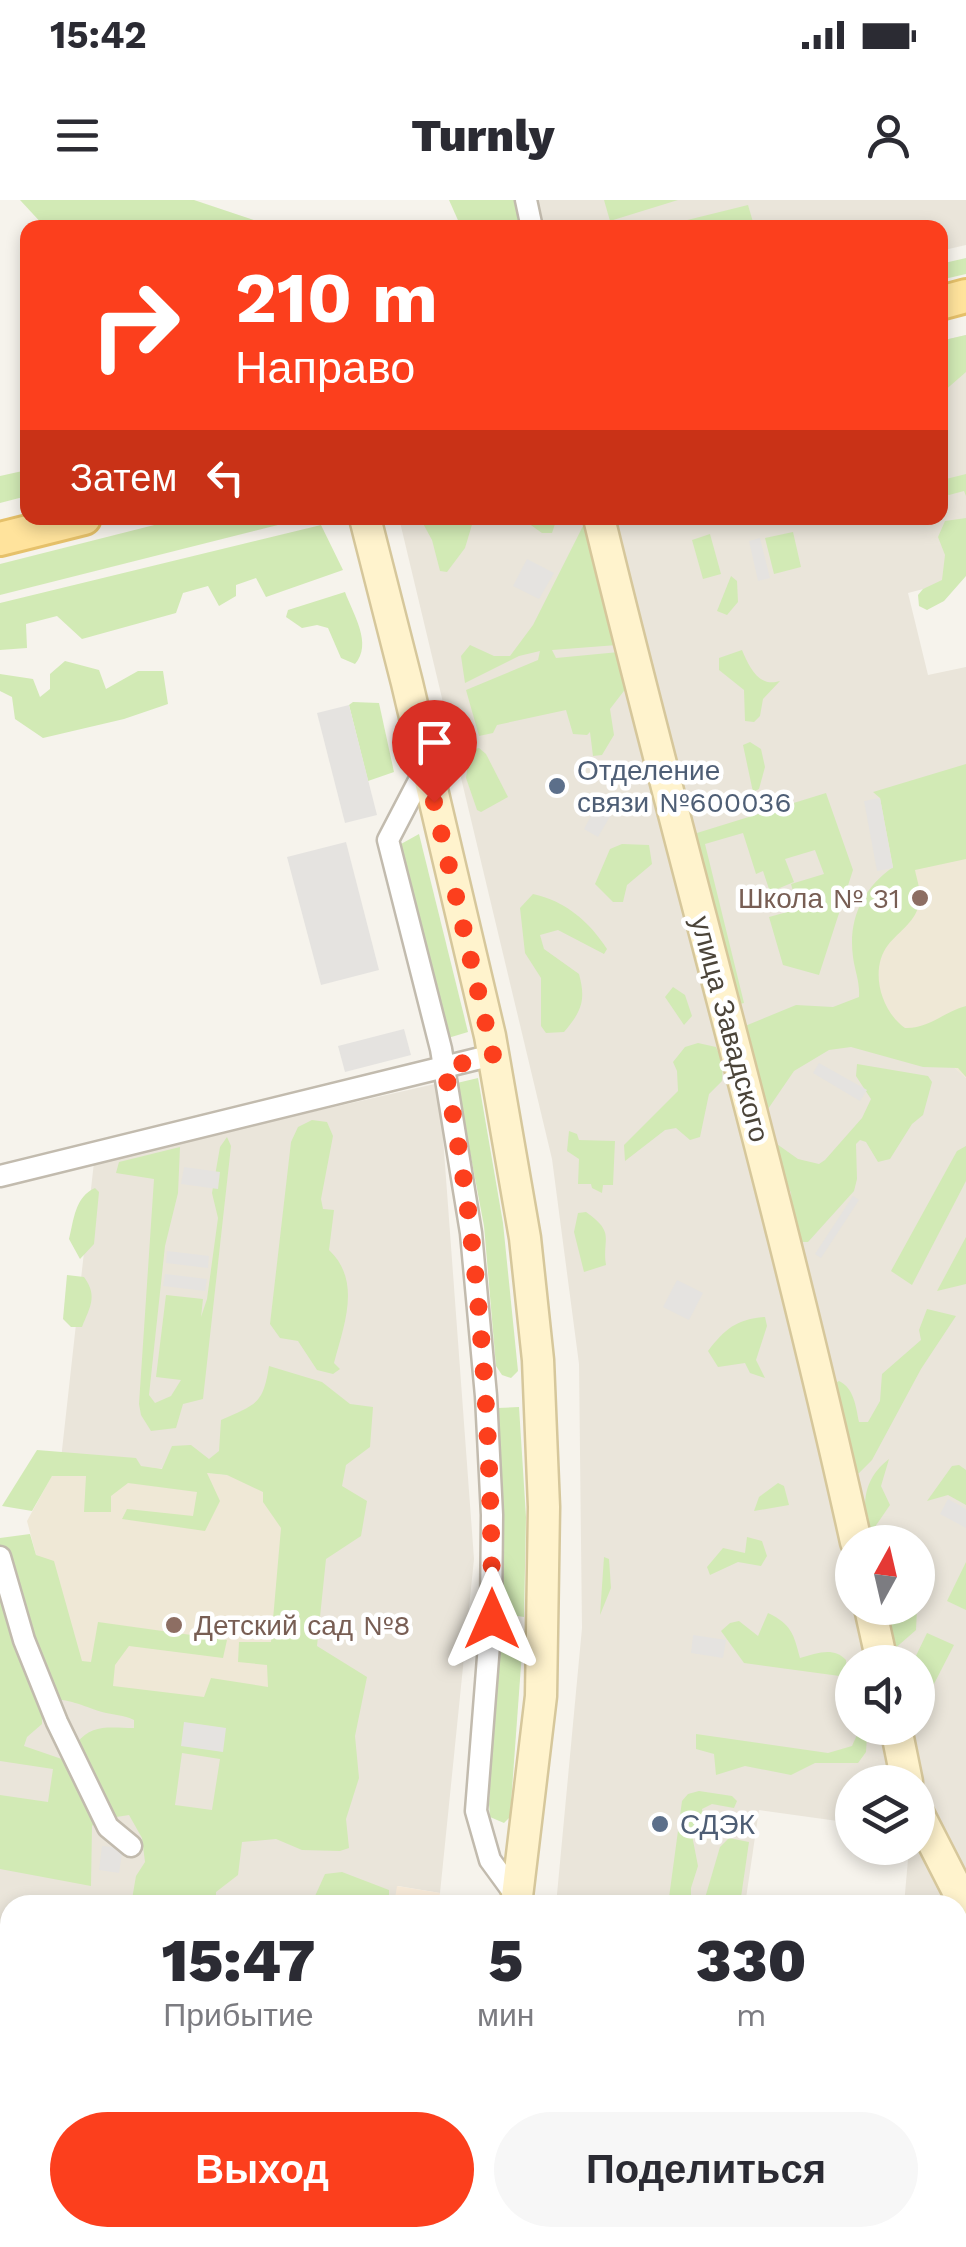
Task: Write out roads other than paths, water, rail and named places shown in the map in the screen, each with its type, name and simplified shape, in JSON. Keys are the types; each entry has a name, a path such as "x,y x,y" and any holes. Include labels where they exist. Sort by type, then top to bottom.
{"main road":[{"path":"0,539 56,525"},
{"path":"367,525 408,683 493,1055 529,1273 538,1360 544,1507 542,1696 517,1895"},
{"name":"улица Завадского","path":"601,525 655,749 769,1175 852,1525"},
{"path":"935,1847 959,1895"}],"street":[{"path":"425,768 388,840 445,1068 471,1232 492,1515 492,1619 476,1810 490,1860 512,1895"},
{"path":"0,1176 493,1055"},
{"path":"0,1556 24,1640 56,1722 108,1827 131,1846"}],"place":[{"name":"Отделение связи №600036","path":"557,786"},
{"name":"Школа № 31","path":"920,898"},
{"name":"Детский сад №8","path":"174,1625"},
{"name":"СДЭК","path":"660,1824"}]}
